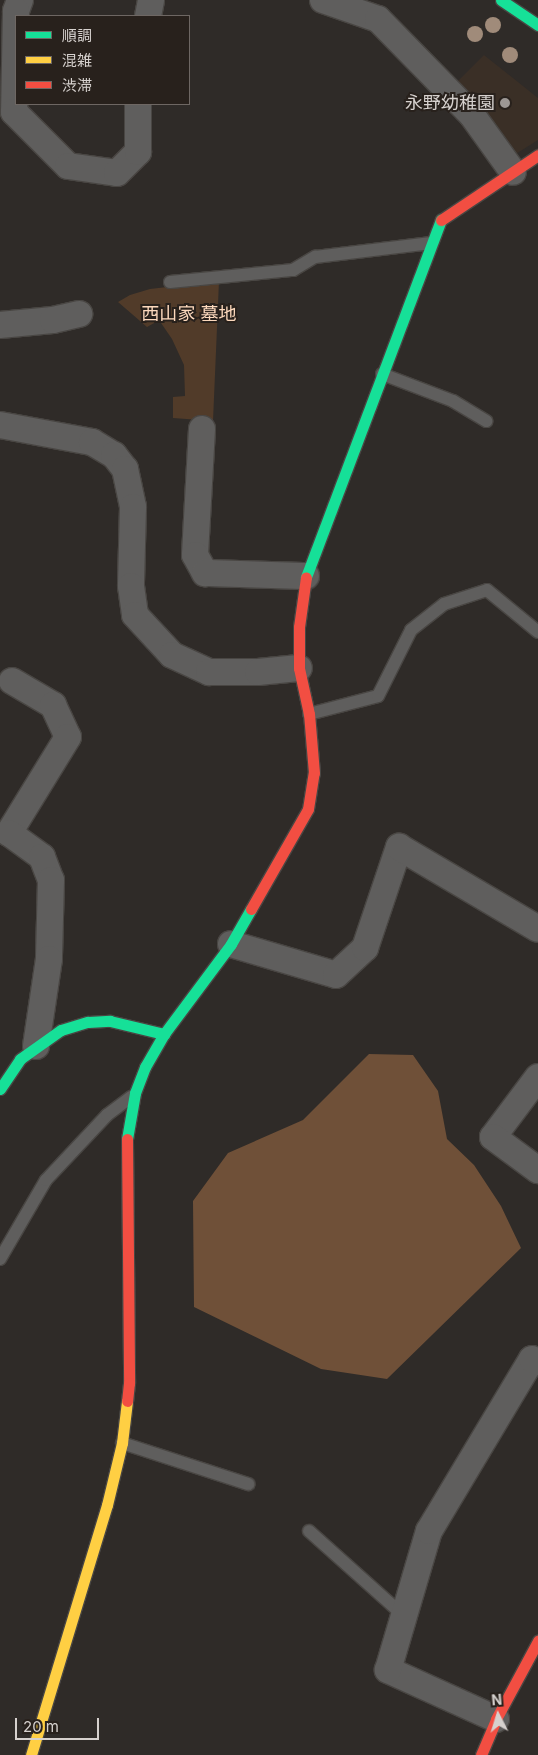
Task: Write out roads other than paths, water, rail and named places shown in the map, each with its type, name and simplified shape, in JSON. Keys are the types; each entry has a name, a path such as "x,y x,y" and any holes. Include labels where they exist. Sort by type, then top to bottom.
{"street":[{"path":"16,15 20,0"},
{"path":"148,15 151,0"},
{"path":"322,0 378,19 472,115 513,172"},
{"path":"501,0 538,25"},
{"path":"15,62 14,112 68,166 117,173 138,152 138,105"},
{"path":"31,1755 107,1505 122,1443 129,1382 126,1143 136,1093 146,1067 164,1034 231,944 308,809 314,773 309,714 299,668 299,626 306,576 439,222 538,155"},
{"path":"0,325 53,320 79,314"},
{"path":"0,425 92,442 114,455 125,469 133,507 131,586 135,615 172,655 209,672 258,672 299,668"},
{"path":"202,429 194,555 205,573 306,576"},
{"path":"12,681 53,705 68,737 4,839 42,857 51,880 49,959 36,1046"},
{"path":"231,944 336,975 365,948 399,847 538,929"},
{"path":"0,1089 20,1059 61,1030 88,1022 110,1021 164,1034"},
{"path":"538,1077 493,1137 538,1170"},
{"path":"496,1719 388,1670 429,1531 532,1359 538,1362"},
{"path":"480,1755 496,1719 538,1640"}],"lane":[{"path":"170,282 293,270 315,257 431,243"},
{"path":"382,374 453,402 486,421"},
{"path":"309,714 378,696 411,630 444,604 487,590 538,632"},
{"path":"0,1259 46,1180 107,1115 136,1093"},
{"path":"122,1443 248,1484"},
{"path":"310,1531 404,1616"}],"place":[{"name":"永野幼稚園","path":"505,103"}],"park label":[{"name":"西山家 墓地","path":"189,314"}]}
